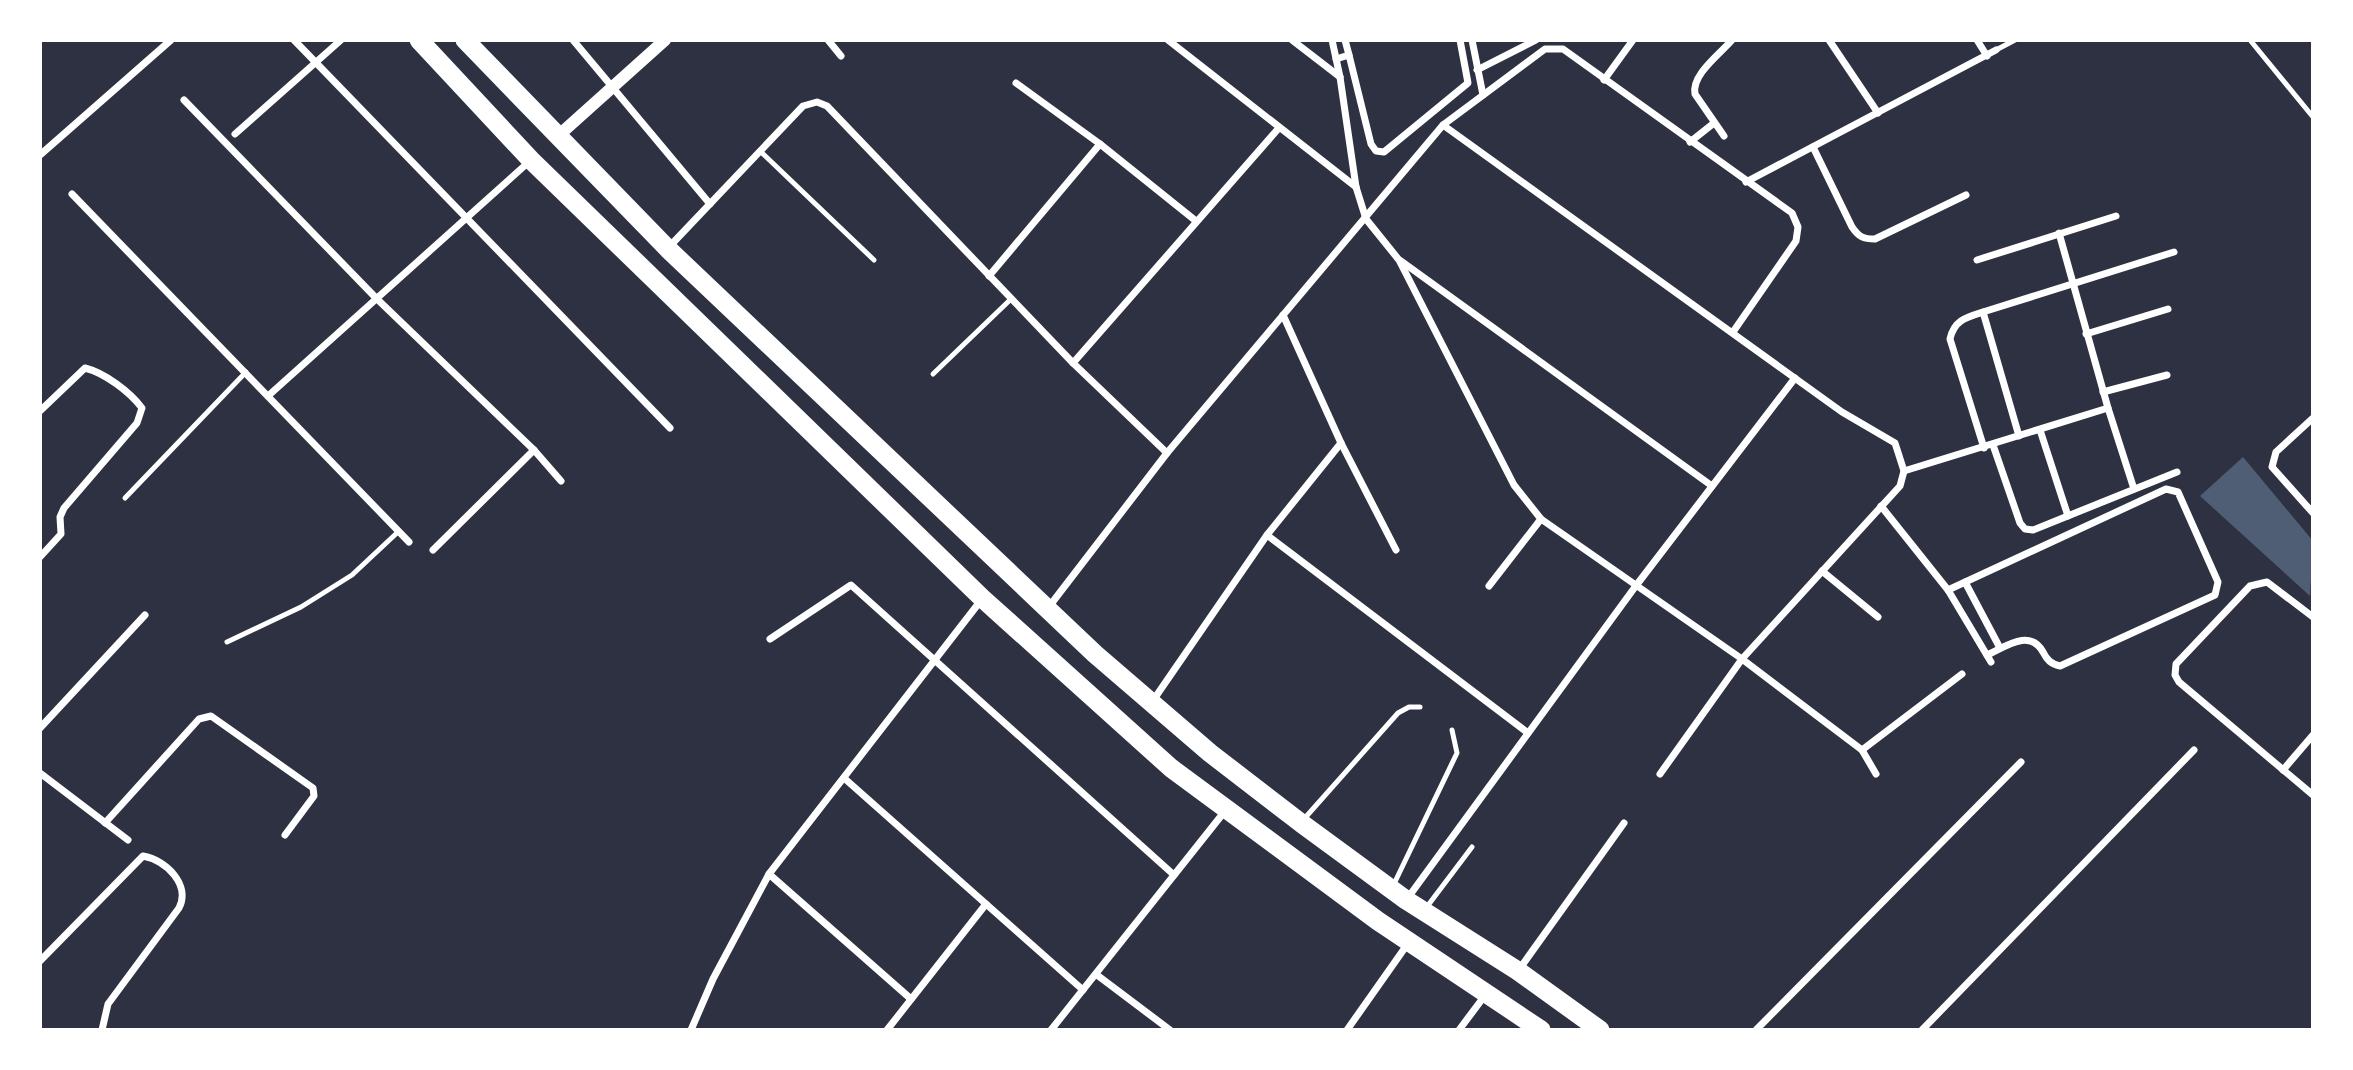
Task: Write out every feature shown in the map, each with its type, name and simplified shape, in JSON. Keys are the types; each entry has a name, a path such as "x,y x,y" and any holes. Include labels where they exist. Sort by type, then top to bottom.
{"highway":[{"path":"419,40 531,160 982,598 1171,768 1409,941 1541,1030"},
{"path":"465,40 668,248 1095,654 1301,823 1399,894 1518,971 1600,1030"}],"street":[{"path":"40,155 171,40"},
{"path":"294,40 465,220 670,428"},
{"path":"235,134 341,40"},
{"path":"573,40 710,204"},
{"path":"558,136 665,40"},
{"path":"828,40 841,56"},
{"path":"1168,40 1278,129 1356,187"},
{"path":"1292,40 1340,77"},
{"path":"1332,40 1356,187 1366,219 1399,260 1514,485 1541,519 1742,659 1862,750 1876,774"},
{"path":"1345,40 1371,144 1376,151 1384,152 1468,83 1460,40"},
{"path":"1472,40 1483,95"},
{"path":"1478,70 1536,40"},
{"path":"1563,49 1564,40"},
{"path":"1604,80 1633,40"},
{"path":"1724,136 1694,87 1732,40"},
{"path":"1829,40 1878,113"},
{"path":"1977,40 1987,56"},
{"path":"1048,608 1167,453 1443,125 1545,49 1563,49 1746,182 1786,206 1798,227 1796,242 1732,332"},
{"path":"1746,182 1997,50"},
{"path":"1336,59 1349,55"},
{"path":"1016,83 1100,144 1196,221"},
{"path":"184,100 376,298 534,450 561,481"},
{"path":"668,248 803,106 817,102 827,106 1073,363 1167,453"},
{"path":"1690,142 1714,122"},
{"path":"1443,125 1842,412 1895,443 1904,471 1900,486 1742,659 1660,774"},
{"path":"1073,363 1278,129"},
{"path":"989,276 1100,144"},
{"path":"1813,147 1852,227 1866,239 1875,239 1966,195"},
{"path":"268,396 531,160"},
{"path":"72,194 409,542"},
{"path":"1976,260 2116,216"},
{"path":"2059,233 2086,334 2134,489"},
{"path":"1984,448 1950,339 1952,328 1961,319 2174,252"},
{"path":"1399,260 1712,486"},
{"path":"2086,334 2168,309"},
{"path":"1983,312 2019,436"},
{"path":"1283,315 1340,443 1396,550"},
{"path":"40,411 85,368 102,376 136,400 142,408 137,424 64,508 60,517 61,534 40,557"},
{"path":"2103,392 2167,375"},
{"path":"1399,894 1528,733 1794,377"},
{"path":"1904,471 2108,408"},
{"path":"2313,418 2276,452 2272,467 2313,513"},
{"path":"2040,429 2068,516"},
{"path":"1152,702 1267,535 1340,443"},
{"path":"1993,445 2020,523 2025,529 2033,530 2177,472"},
{"path":"433,550 534,450"},
{"path":"1881,506 1948,590 1989,658 2000,648 2029,639 2040,646 2047,660 2060,666 2215,595 2218,582 2178,492 2166,489 1948,590"},
{"path":"1489,586 1541,519"},
{"path":"1267,535 1528,733"},
{"path":"1822,571 1878,617"},
{"path":"1965,582 2000,648"},
{"path":"2313,617 2267,582 2250,586 2176,664 2175,675 2179,682 2313,795"},
{"path":"770,639 851,584 1174,875"},
{"path":"691,1030 713,979 769,874 982,598"},
{"path":"1964,615 1979,608"},
{"path":"40,728 145,615"},
{"path":"1862,750 1962,674"},
{"path":"105,823 164,761 199,719 211,716 313,788 314,796 309,806 285,835"},
{"path":"2283,770 2313,735"},
{"path":"1922,1030 2194,750"},
{"path":"1756,1030 2021,762"},
{"path":"40,773 128,840"},
{"path":"844,778 1083,989"},
{"path":"1051,1030 1226,810"},
{"path":"1518,971 1624,823"},
{"path":"40,961 143,856 150,857 180,881 184,900 108,1004 102,1030"},
{"path":"769,874 911,999"},
{"path":"887,1030 986,904"},
{"path":"1347,1030 1409,941"},
{"path":"1097,975 1170,1030"},
{"path":"1460,1030 1486,993"}],"lane":[{"path":"1997,50 2015,40"},
{"path":"2250,40 2313,117"},
{"path":"226,142 235,134"},
{"path":"760,151 874,260"},
{"path":"933,374 1011,299"},
{"path":"125,498 246,372"},
{"path":"227,642 301,607 352,575 399,531"},
{"path":"1301,823 1398,713 1409,707 1420,707"},
{"path":"1399,894 1457,752 1452,730"},
{"path":"1424,910 1472,847"}],"water":[{"path":"2243,457 2313,541 2310,596 2200,496"}]}
